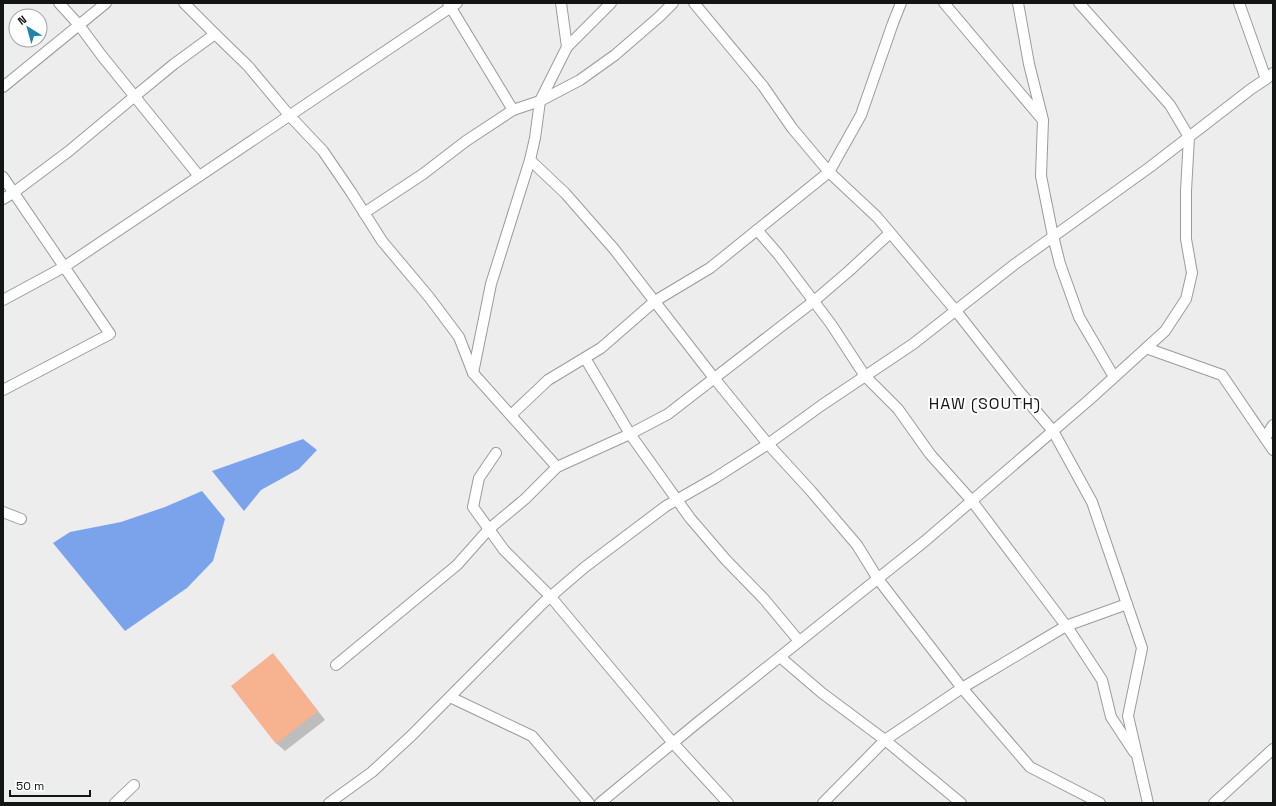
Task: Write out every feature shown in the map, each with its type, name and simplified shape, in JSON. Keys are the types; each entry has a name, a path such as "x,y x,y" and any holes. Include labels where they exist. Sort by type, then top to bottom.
{"street":[{"path":"59,3 79,25 199,176"},
{"path":"3,87 106,3"},
{"path":"184,3 248,66 289,116 323,151 382,242 429,297 459,337 473,373 557,467"},
{"path":"561,3 568,47"},
{"path":"473,373 491,284 530,160 535,138 540,101 568,47 611,3"},
{"path":"364,213 423,174 466,141 513,110 540,101 580,80 615,55 673,3"},
{"path":"694,3 763,86 792,128 829,172 877,217 956,311 1019,391 1053,431 1092,502 1142,648 1128,716 1148,803"},
{"path":"511,416 548,380 601,348 655,301 710,268 829,172 861,115 892,23 901,3"},
{"path":"944,3 1043,120"},
{"path":"1018,3 1028,64 1043,120 1041,176 1060,264 1079,317 1114,377"},
{"path":"600,803 799,641 925,541 972,501 1165,331 1186,299 1192,273 1186,239 1186,191 1189,137 1170,105 1079,3"},
{"path":"329,803 372,772 411,736 550,596 604,553 666,506 716,478 768,444 822,405 913,344 1015,264 1150,167 1270,76 1239,3"},
{"path":"3,300 64,267 289,116 452,4 513,110"},
{"path":"3,199 69,151 174,64 215,34"},
{"path":"530,160 565,193 614,249 714,378 768,444 857,545 878,579 962,688 1030,767 1100,803"},
{"path":"3,177 110,334 3,390"},
{"path":"757,230 778,254 814,301 865,376 898,409 930,454 972,501 1066,626 1102,680 1111,717 1138,757"},
{"path":"336,665 457,565 489,529 525,499 557,467 630,434 668,414 814,301 890,233"},
{"path":"1146,348 1222,375 1273,450"},
{"path":"585,358 630,434 676,500 726,560 764,599 799,641"},
{"path":"1265,438 1273,425"},
{"path":"496,453 478,478 474,507 504,550 550,596 673,743 728,803"},
{"path":"3,512 21,519"},
{"path":"823,803 885,740 962,688 1066,626 1127,604"},
{"path":"780,657 822,693 885,740 961,803"},
{"path":"450,697 532,736 589,803"},
{"path":"1214,803 1273,749"},
{"path":"115,803 134,786"}],"water":[{"path":"303,439 317,450 299,469 261,490 244,511 212,471"},
{"path":"202,491 225,519 213,561 187,588 125,631 53,543 70,532 121,522 165,507"}],"building":[{"path":"273,653 318,711 276,744 231,686"}],"district":[{"name":"HAW (SOUTH)","path":"985,403"}]}
